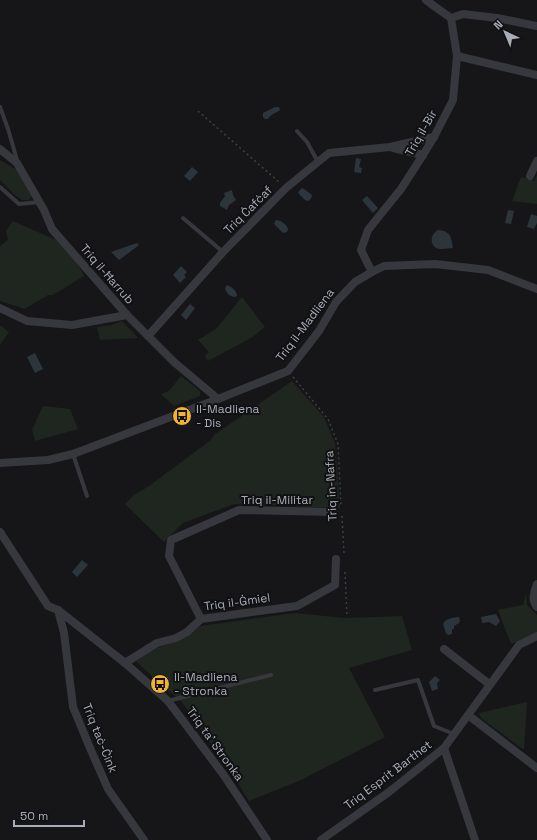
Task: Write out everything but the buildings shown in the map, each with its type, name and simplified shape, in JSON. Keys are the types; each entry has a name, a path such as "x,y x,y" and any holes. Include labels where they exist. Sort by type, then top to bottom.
{"street":[{"path":"426,0 451,18 463,14 497,18 537,26"},
{"name":"Triq il-Bir","path":"372,272 360,250 368,230 401,189 424,155 453,100 457,56 451,18"},
{"path":"457,56 537,74"},
{"name":"Triq Ċafċaf","path":"148,336 223,252 286,188 329,154 390,147 434,137"},
{"name":"Triq Ċafċaf","path":"390,147 424,155"},
{"name":"Triq il-Ħarrub","path":"0,149 17,163 52,229 127,315 174,362 218,399"},
{"path":"530,176 537,161"},
{"name":"Triq il-Madliena","path":"0,463 48,460 73,454 288,371 319,331 336,302 355,282 384,266 435,264 488,270 537,289"},
{"path":"0,308 27,321 72,325 127,315"},
{"name":"Triq il-Militar","path":"201,619 169,556 171,540 239,510 338,513"},
{"name":"Triq ta' Stronka","path":"0,532 48,606 58,610 125,663 168,701 223,774 268,840"},
{"name":"Triq il-Ġmiel","path":"125,663 157,643 176,638 187,632 201,619 297,606 334,585 336,559"},
{"path":"537,584 533,596 533,602 537,608"},
{"name":"Triq taċ-Ċink","path":"58,610 64,633 73,707 108,789 144,840"},
{"name":"Triq Esprit Barthet","path":"321,840 390,792 444,748 489,684 519,645 537,636"},
{"path":"444,649 489,684"},
{"path":"468,715 537,768"},
{"path":"444,748 475,840"}],"lane":[{"path":"0,107 8,129 17,163"},
{"path":"297,131 308,142 319,162"},
{"path":"0,187 19,204 39,202"},
{"path":"183,218 223,252"},
{"path":"73,454 87,496"},
{"path":"168,701 271,675"},
{"path":"375,690 418,680 434,726 454,734"}],"path":[{"path":"198,111 286,188"},
{"name":"Triq in-Nafra","path":"288,371 328,419 338,444 341,506"},
{"name":"Triq in-Nafra","path":"338,513 344,553"},
{"path":"345,569 347,616"}],"shaded area":[{"path":"275,107 279,107 280,110 268,119 263,117 263,113"},
{"path":"356,158 361,159 359,167 362,168 361,173 354,172"},
{"path":"0,160 17,170 31,196 29,200 22,200 0,180"},
{"path":"192,167 198,172 190,181 184,176"},
{"path":"537,175 537,204 512,201 521,177 534,181"},
{"path":"302,188 312,195 311,199 308,201 298,193"},
{"path":"232,190 236,200 229,205 227,210 220,206 220,203 225,196 224,193"},
{"path":"367,196 378,208 373,213 362,200"},
{"path":"508,210 514,211 511,224 505,223"},
{"path":"531,214 537,216 537,223 534,229 527,227"},
{"path":"276,220 285,224 288,229 287,232 283,233 275,225 274,223"},
{"path":"13,221 56,240 78,264 84,276 53,295 48,295 25,309 0,301 0,246 8,240 6,231"},
{"path":"438,230 446,232 450,235 453,248 440,249 436,248 432,244 432,236"},
{"path":"137,243 139,245 119,260 111,252"},
{"path":"181,266 187,272 184,275 186,277 180,283 173,275"},
{"path":"227,285 234,289 237,296 233,297 227,293 225,288"},
{"path":"242,297 265,327 251,338 208,361 205,356 209,352 198,340 216,329"},
{"path":"190,304 195,308 186,320 181,315"},
{"path":"122,321 138,338 100,340 97,327 112,325"},
{"path":"0,325 9,332 0,345"},
{"path":"35,353 43,369 35,373 27,357"},
{"path":"181,376 200,391 200,396 174,406 161,394 169,391"},
{"path":"292,381 324,417 335,443 340,508 234,504 183,523 164,542 125,504 134,495 149,486 211,440 214,435"},
{"path":"43,406 70,409 78,429 35,441 32,430"},
{"path":"82,560 88,565 77,577 72,572"},
{"path":"526,594 527,605 537,615 537,636 511,644 498,610 523,605"},
{"path":"295,613 344,618 402,616 412,650 349,668 385,737 301,780 249,801 182,702 160,684 136,661 157,648 182,639 200,626"},
{"path":"496,614 500,621 496,626 489,622 482,623 481,617"},
{"path":"459,617 459,623 454,626 454,629 452,629 452,634 448,635 443,624 444,622 447,619"},
{"path":"435,676 440,680 437,683 438,689 432,691 429,682"},
{"path":"527,702 524,750 481,718 479,713"}],"place":[{"name":"Il-Madliena - Dis","path":"182,416"},
{"name":"Il-Madliena - Stronka","path":"160,684"}]}
